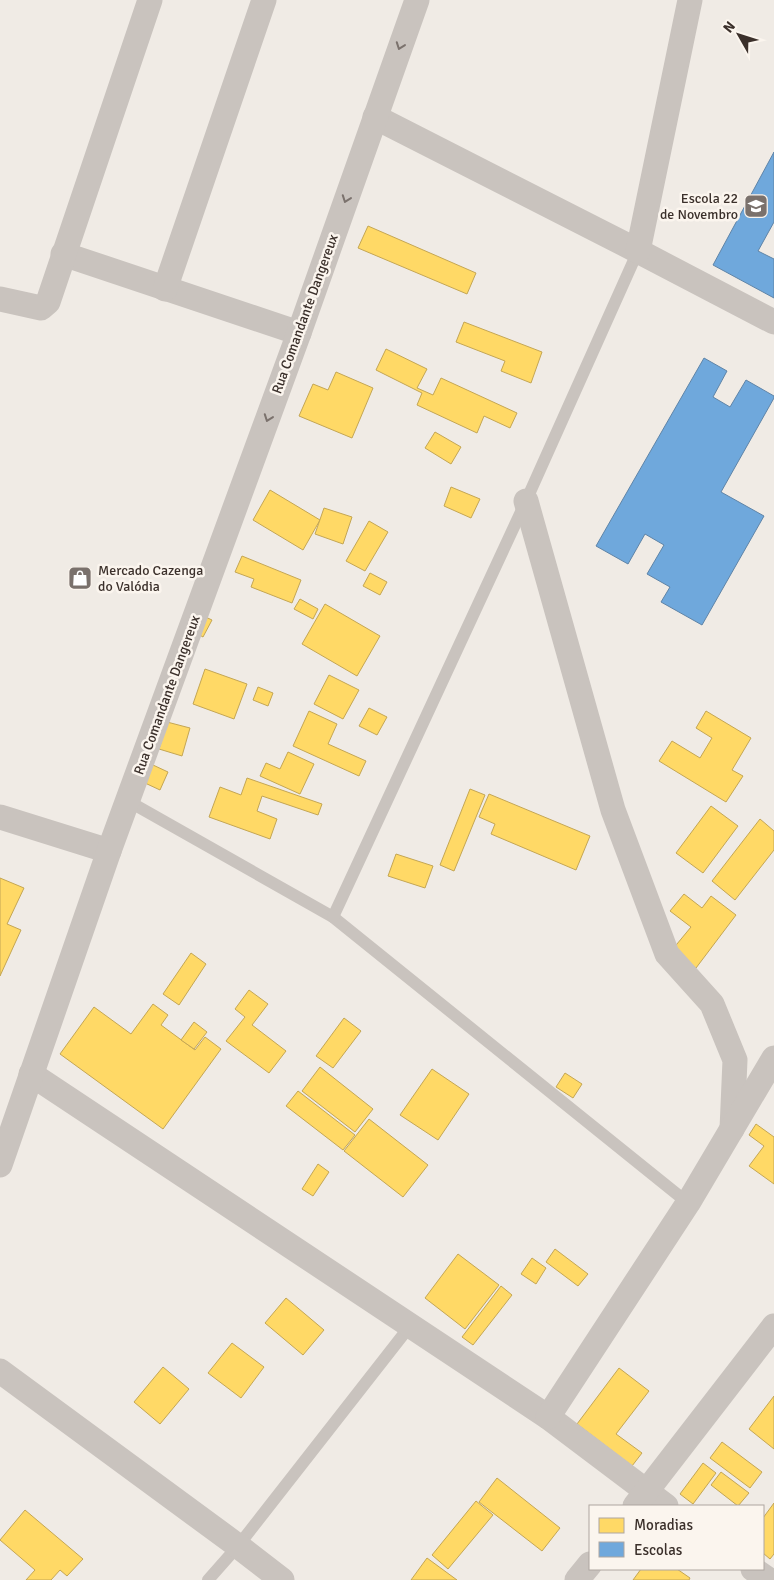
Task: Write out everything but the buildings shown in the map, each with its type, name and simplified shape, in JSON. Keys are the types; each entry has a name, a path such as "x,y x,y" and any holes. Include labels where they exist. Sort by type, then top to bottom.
{"street":[{"path":"0,299 42,308 48,302 150,0"},
{"path":"165,288 264,0"},
{"name":"Rua Comandante Dangereux","path":"0,1165 109,852 299,333 417,0"},
{"path":"638,251 690,0"},
{"path":"375,117 774,322"},
{"path":"64,254 299,333"},
{"path":"526,501 613,810 667,954 712,1004 735,1060 732,1129"},
{"path":"0,817 109,852"},
{"path":"548,1417 688,1203 774,1058"},
{"path":"32,1074 548,1417 641,1499 662,1505"},
{"path":"641,1499 774,1326"},
{"path":"0,1371 282,1580"},
{"path":"577,1580 589,1565"},
{"path":"754,1570 769,1580"}],"lane":[{"path":"333,917 526,501 638,251"},
{"path":"128,802 333,917 688,1203"},
{"path":"208,1580 238,1546 410,1326"}],"place":[{"name":"Escola 22 de Novembro","path":"756,206"},
{"name":"Mercado Cazenga do Valódia","path":"80,578"}]}
